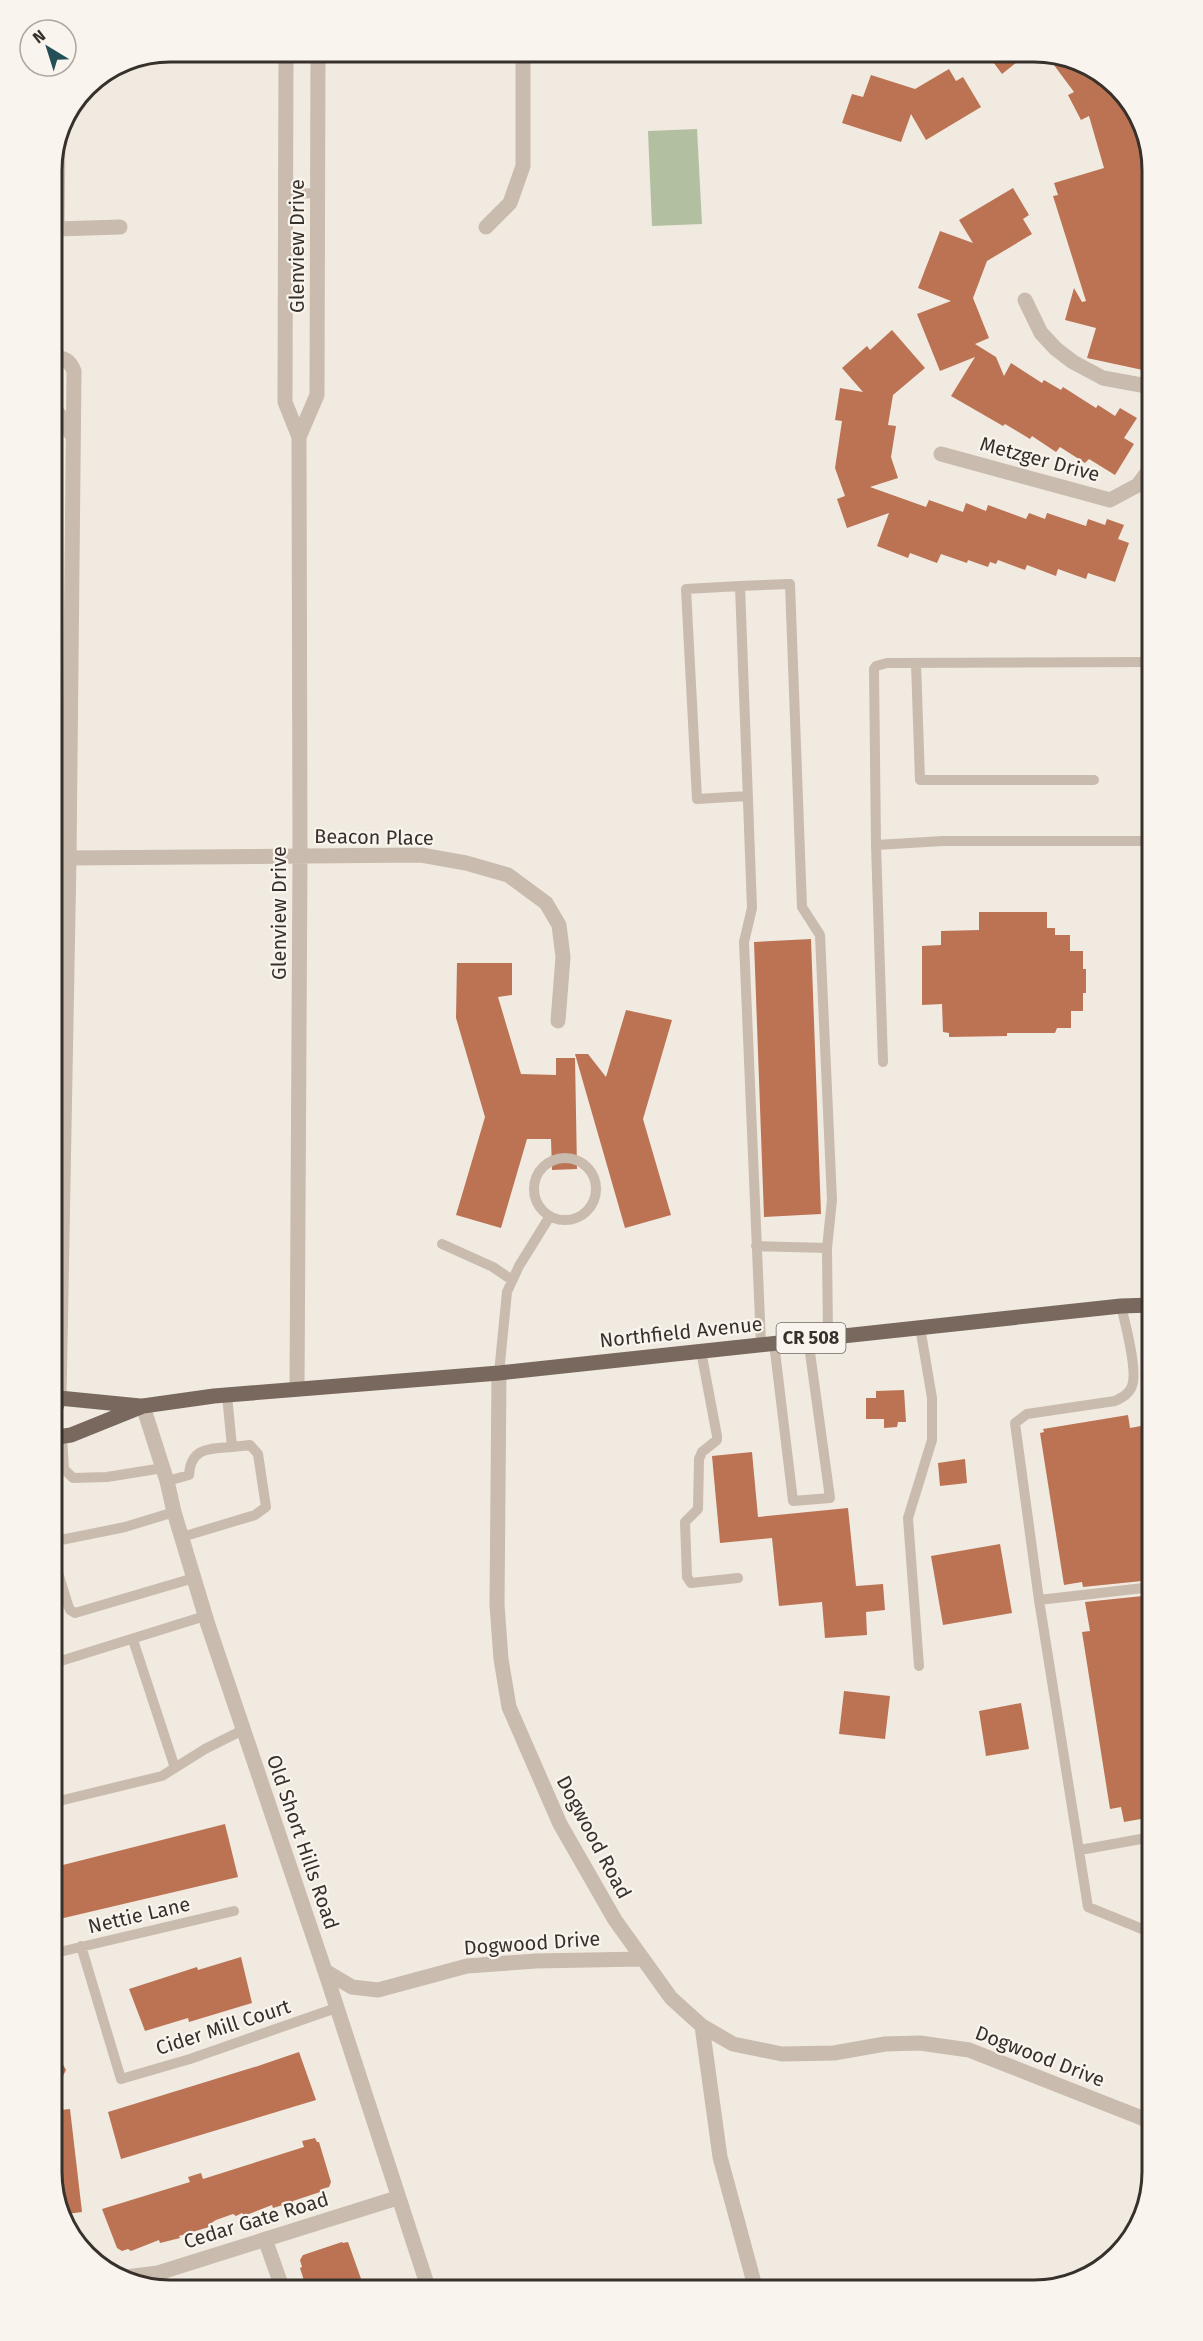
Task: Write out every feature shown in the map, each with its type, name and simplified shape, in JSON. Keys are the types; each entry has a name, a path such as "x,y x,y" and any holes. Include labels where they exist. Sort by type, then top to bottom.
{"main road":[{"name":"Northfield Avenue","path":"221,1395 499,1373 808,1338 1142,1305"},
{"name":"CR 508","path":"62,1399 143,1406 221,1395"},
{"name":"CR 508","path":"62,1436 71,1435 143,1406"}],"street":[{"name":"Glenview Drive","path":"286,62 285,402 299,437 300,856 297,1389"},
{"name":"Glenview Drive","path":"299,437 318,395 318,62"},
{"path":"486,227 510,203 523,166 523,62"},
{"path":"62,229 120,227"},
{"path":"1025,300 1041,333 1073,362 1103,378 1142,385"},
{"path":"62,359 71,363 74,371 69,858 62,1080"},
{"path":"62,417 72,435"},
{"name":"Metzger Drive","path":"941,454 1110,500 1138,485 1142,480"},
{"name":"Beacon Place","path":"69,858 421,855 466,863 508,875 546,903 559,925 563,957 558,1021"},
{"name":"Dogwood Road","path":"499,1373 497,1605 501,1659 509,1707 560,1824 615,1920 671,1998 702,2026"},
{"name":"Old Short Hills Road","path":"143,1406 165,1474 205,1616 325,1971 425,2279"},
{"name":"Dogwood Drive","path":"325,1971 352,1987 378,1990 467,1966 536,1961 642,1959"},
{"path":"702,2026 720,2157 753,2280"},
{"name":"Dogwood Drive","path":"702,2026 733,2044 782,2054 834,2053 885,2044 920,2043 969,2050 1142,2118"},
{"name":"Cedar Gate Road","path":"143,2276 158,2273 397,2198"},
{"path":"265,2239 279,2279"}],"lane":[{"path":"285,194 318,193"},
{"path":"748,796 697,799 686,589 790,584 802,907 820,934 832,1200 827,1248 828,1336"},
{"path":"740,586 752,908 744,942 756,1246 767,1343 794,1502 830,1498 808,1338"},
{"path":"883,1062 876,844 874,669 876,666 887,663 1142,662"},
{"path":"916,663 920,780 1094,780"},
{"path":"876,844 1142,841"},
{"path":"555,1159 576,1159 591,1172 595,1181 593,1201 580,1216 560,1219 550,1216 536,1201 535,1181 539,1171 555,1159"},
{"path":"499,1373 507,1292 550,1216"},
{"path":"442,1244 493,1267 512,1281"},
{"path":"756,1246 827,1248"},
{"path":"1121,1306 1130,1345 1134,1384 1126,1395 1115,1401 1027,1414 1015,1423 1039,1600 1088,1907 1142,1929"},
{"path":"919,1666 908,1518 932,1440 932,1398 920,1327"},
{"path":"701,1351 717,1436 714,1443 699,1455 698,1509 686,1522 687,1577 691,1582 738,1578"},
{"path":"221,1395 232,1447"},
{"path":"62,1460 64,1469 73,1478 189,1475 193,1461 204,1449 250,1445 258,1454 266,1507 255,1515 182,1537"},
{"path":"62,1540 125,1527 174,1512"},
{"path":"62,1586 70,1610 75,1613 133,1598 194,1578"},
{"path":"1039,1600 1142,1588"},
{"path":"62,1661 205,1616"},
{"path":"133,1640 175,1768"},
{"path":"62,1800 162,1776 205,1749 243,1730"},
{"path":"1080,1850 1142,1840"},
{"name":"Nettie Lane","path":"62,1951 234,1911"},
{"name":"Cider Mill Court","path":"81,1946 121,2079 336,2008"}],"green space":[{"path":"697,129 702,224 652,226 648,131"}],"building":[{"path":"993,62 1017,62 1002,74"},
{"path":"1053,64 1081,73 1105,88 1127,116 1138,142 1142,170 1142,370 1087,358 1096,328 1065,320 1074,288 1082,302 1086,301 1053,196 1058,195 1054,183 1104,168 1089,116 1081,120 1068,95 1074,92"},
{"path":"949,69 956,81 963,77 981,107 926,140 911,114 901,142 842,123 852,94 863,97 871,75 915,89"},
{"path":"1013,188 1029,215 1023,219 1032,234 987,261 973,298 989,338 975,344 996,357 1004,376 1011,363 1042,383 1044,380 1061,390 1063,387 1096,408 1098,405 1115,416 1120,408 1137,418 1124,438 1134,444 1115,475 1089,459 1085,463 1060,447 1056,452 1032,436 1030,439 1005,424 1003,426 951,396 975,357 940,371 917,314 951,301 918,288 940,231 973,243 959,220"},
{"path":"892,330 925,368 893,395 888,425 896,426 891,457 898,478 870,487 926,507 929,500 963,512 966,503 986,511 988,505 1026,519 1029,513 1045,519 1047,513 1086,526 1088,519 1105,525 1107,519 1124,525 1118,539 1129,543 1115,582 1088,573 1086,579 1058,569 1056,576 1027,565 1025,570 998,560 996,564 990,562 988,567 941,554 937,563 910,553 908,558 877,546 889,513 847,528 837,499 845,496 835,468 842,421 835,420 840,388 863,392 842,368 867,346 870,350"},
{"path":"979,912 1047,912 1047,928 1055,928 1055,935 1070,935 1070,951 1083,951 1086,993 1083,993 1083,1011 1071,1011 1071,1028 1057,1028 1055,1033 1007,1033 1007,1036 949,1037 949,1033 943,1032 942,1004 922,1005 922,946 941,945 941,931 979,930"},
{"path":"811,939 821,1214 764,1217 754,942"},
{"path":"457,963 512,963 512,995 498,997 521,1074 556,1075 556,1058 575,1058 577,1169 552,1170 551,1139 527,1139 501,1228 456,1215 485,1117 456,1018"},
{"path":"626,1010 672,1020 643,1119 671,1215 625,1228 575,1054 588,1054 606,1077"},
{"path":"904,1390 906,1422 898,1422 897,1427 884,1428 884,1419 866,1419 866,1398 876,1398 876,1391"},
{"path":"1128,1415 1130,1428 1142,1426 1142,1581 1083,1587 1082,1582 1064,1585 1040,1433 1044,1432 1043,1429"},
{"path":"752,1452 758,1517 848,1508 856,1586 883,1584 885,1610 866,1612 867,1635 825,1638 822,1602 779,1606 772,1538 720,1543 712,1456"},
{"path":"965,1459 967,1483 940,1486 938,1463"},
{"path":"1000,1544 1012,1613 943,1625 931,1556"},
{"path":"1142,1596 1142,1819 1124,1822 1121,1807 1110,1809 1082,1632 1090,1631 1085,1602"},
{"path":"844,1691 890,1696 885,1739 839,1734"},
{"path":"1021,1703 1029,1749 986,1756 979,1711"},
{"path":"225,1824 238,1877 62,1918 62,1865"},
{"path":"241,1957 252,2003 189,2022 188,2018 145,2031 129,1989 197,1967 198,1970"},
{"path":"299,2052 316,2100 121,2159 108,2112"},
{"path":"62,2063 66,2070 62,2077"},
{"path":"70,2109 82,2212 70,2214 64,2193 62,2110"},
{"path":"315,2138 319,2142 331,2182 329,2187 322,2189 323,2191 273,2208 272,2205 244,2216 242,2213 236,2216 233,2214 216,2220 208,2225 209,2227 179,2236 180,2238 160,2243 159,2240 131,2251 128,2249 122,2251 117,2248 102,2209 190,2182 188,2177 201,2173 203,2179 304,2147 302,2141"},
{"path":"348,2242 361,2279 304,2279 300,2268 303,2255"}]}
